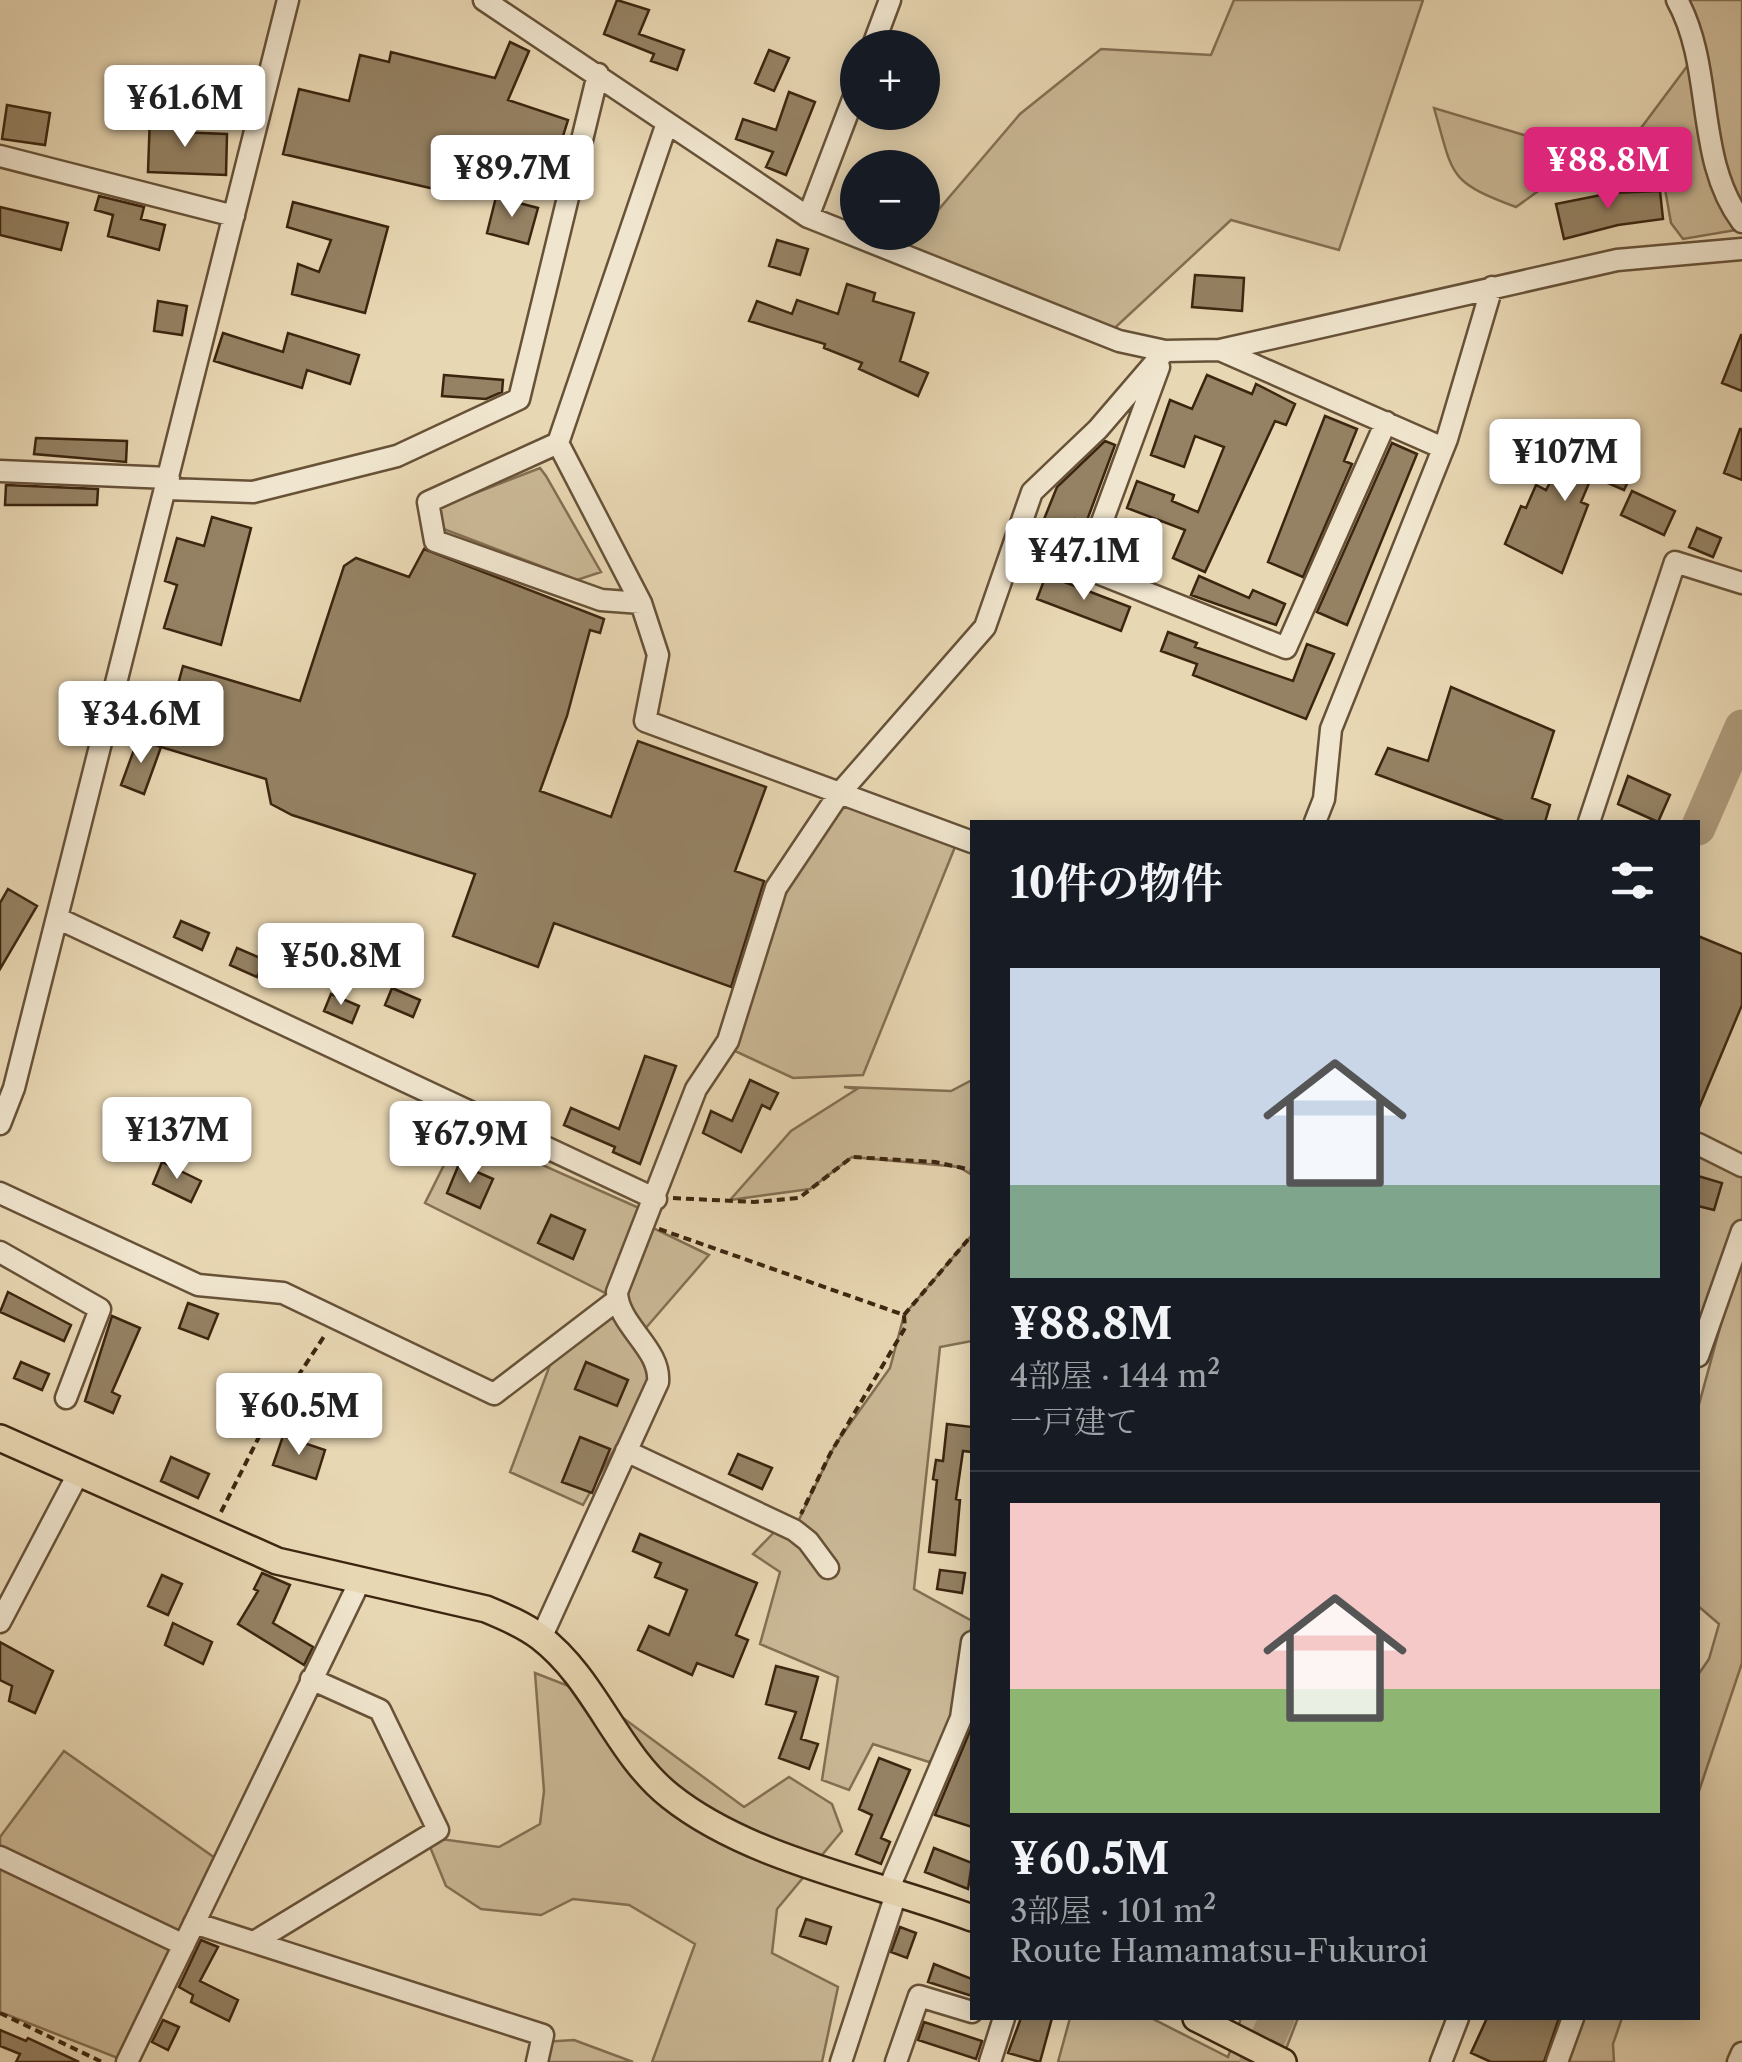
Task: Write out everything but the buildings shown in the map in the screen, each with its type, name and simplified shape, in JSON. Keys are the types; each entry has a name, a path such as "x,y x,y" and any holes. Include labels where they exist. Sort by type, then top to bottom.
{"main road":[{"path":"0,1438 277,1561 486,1609 540,1638 583,1684 638,1765 694,1815 764,1847 970,1914"},
{"path":"1227,2024 1251,2046 1281,2061"}],"street":[{"path":"1,1120 168,483 288,0"},
{"path":"484,0 808,217 1119,341 1165,351 1220,350 1617,260 1742,248"},
{"path":"879,30 890,0"},
{"path":"1677,0 1697,52 1720,186 1742,222"},
{"path":"0,472 253,492 397,456 519,399 598,74"},
{"path":"667,122 558,443 641,603 658,655 646,721 970,841"},
{"path":"808,217 841,130"},
{"path":"0,156 234,216"},
{"path":"1316,820 1324,799 1331,729 1443,448 1492,287"},
{"path":"1220,350 1443,448"},
{"path":"1165,351 1084,568 1286,648 1386,422"},
{"path":"540,1638 658,1382 659,1369 618,1307 618,1300 696,1089 728,1041 776,888 839,794 985,627 1032,492 1098,429 1165,351"},
{"path":"558,443 428,502 435,541 600,600 641,603"},
{"path":"1591,820 1675,562 1742,583"},
{"path":"56,918 656,1199"},
{"path":"1700,1145 1742,1166"},
{"path":"0,1192 198,1285 283,1293 494,1394 618,1300"},
{"path":"1700,1350 1742,1231"},
{"path":"0,1252 100,1309 66,1398"},
{"path":"626,1451 794,1530 808,1541 828,1568"},
{"path":"0,1622 78,1474"},
{"path":"128,2062 360,1581"},
{"path":"841,2062 893,1890 954,1736 970,1652"},
{"path":"254,1942 438,1830 380,1710 310,1679"},
{"path":"0,1857 184,1944"},
{"path":"194,1923 543,2035 537,2062"},
{"path":"896,2062 919,1996 970,2011"},
{"path":"990,2062 998,2020"},
{"path":"1442,2062 1457,2020"},
{"path":"1557,2062 1572,2020"},
{"path":"1738,2062 1742,2052"}],"path":[{"path":"656,1199 754,1202 799,1198 852,1157 934,1162 970,1170"},
{"path":"645,1224 904,1315"},
{"path":"794,1530 830,1454 905,1328 904,1315 970,1238"},
{"path":"210,1534 263,1429 336,1318"},
{"path":"0,2014 102,2062"}],"shaded area":[{"path":"1234,0 1423,0 1339,250 1231,220 1106,336 899,256 904,250 940,250 940,208 1020,114 1101,49 1211,55"},
{"path":"1685,0 1742,0 1742,229 1683,239 1671,223 1664,183 1544,187 1516,207 1477,190 1457,174 1434,108 1584,153 1641,128 1697,53"},
{"path":"540,468 601,572 577,580 441,528 437,508"},
{"path":"839,794 959,837 863,1075 793,1078 735,1051 776,888"},
{"path":"970,1081 970,1174 959,1167 852,1157 810,1189 730,1200 791,1131 857,1089 844,1087 951,1091"},
{"path":"462,1129 639,1208 645,1224 709,1255 638,1337 659,1369 583,1505 510,1472 557,1346 617,1299 425,1203"},
{"path":"1700,1144 1742,1165 1742,1225 1700,1331"},
{"path":"970,1237 970,1341 940,1347 914,1589 970,1620 970,1634 954,1736 929,1762 873,1744 849,1790 822,1780 838,1677 760,1644 780,1572 753,1554 782,1524 794,1530 835,1445 890,1368 904,1315"},
{"path":"1742,1247 1742,1663 1700,1788 1700,1672 1709,1659 1719,1624 1700,1608 1700,1401"},
{"path":"535,1673 592,1695 744,1807 789,1777 832,1804 842,1831 777,1909 772,1953 838,1987 822,2062 652,2062 695,1944 629,1905 573,1899 541,1915 481,1909 446,1886 426,1837 499,1847 540,1824 544,1791"},
{"path":"64,1751 222,1863 128,2062 0,2012 0,1837"},
{"path":"1069,2020 1155,2020 1228,2057 1240,2020 1297,2020 1281,2062 1058,2062"},
{"path":"1574,2020 1621,2020 1613,2044 1614,2062 1559,2062"},
{"path":"574,2040 633,2062 536,2062 542,2042"}],"waterway":[{"path":"1700,823 1742,727"},
{"path":"1257,2062 1276,2020"}]}
